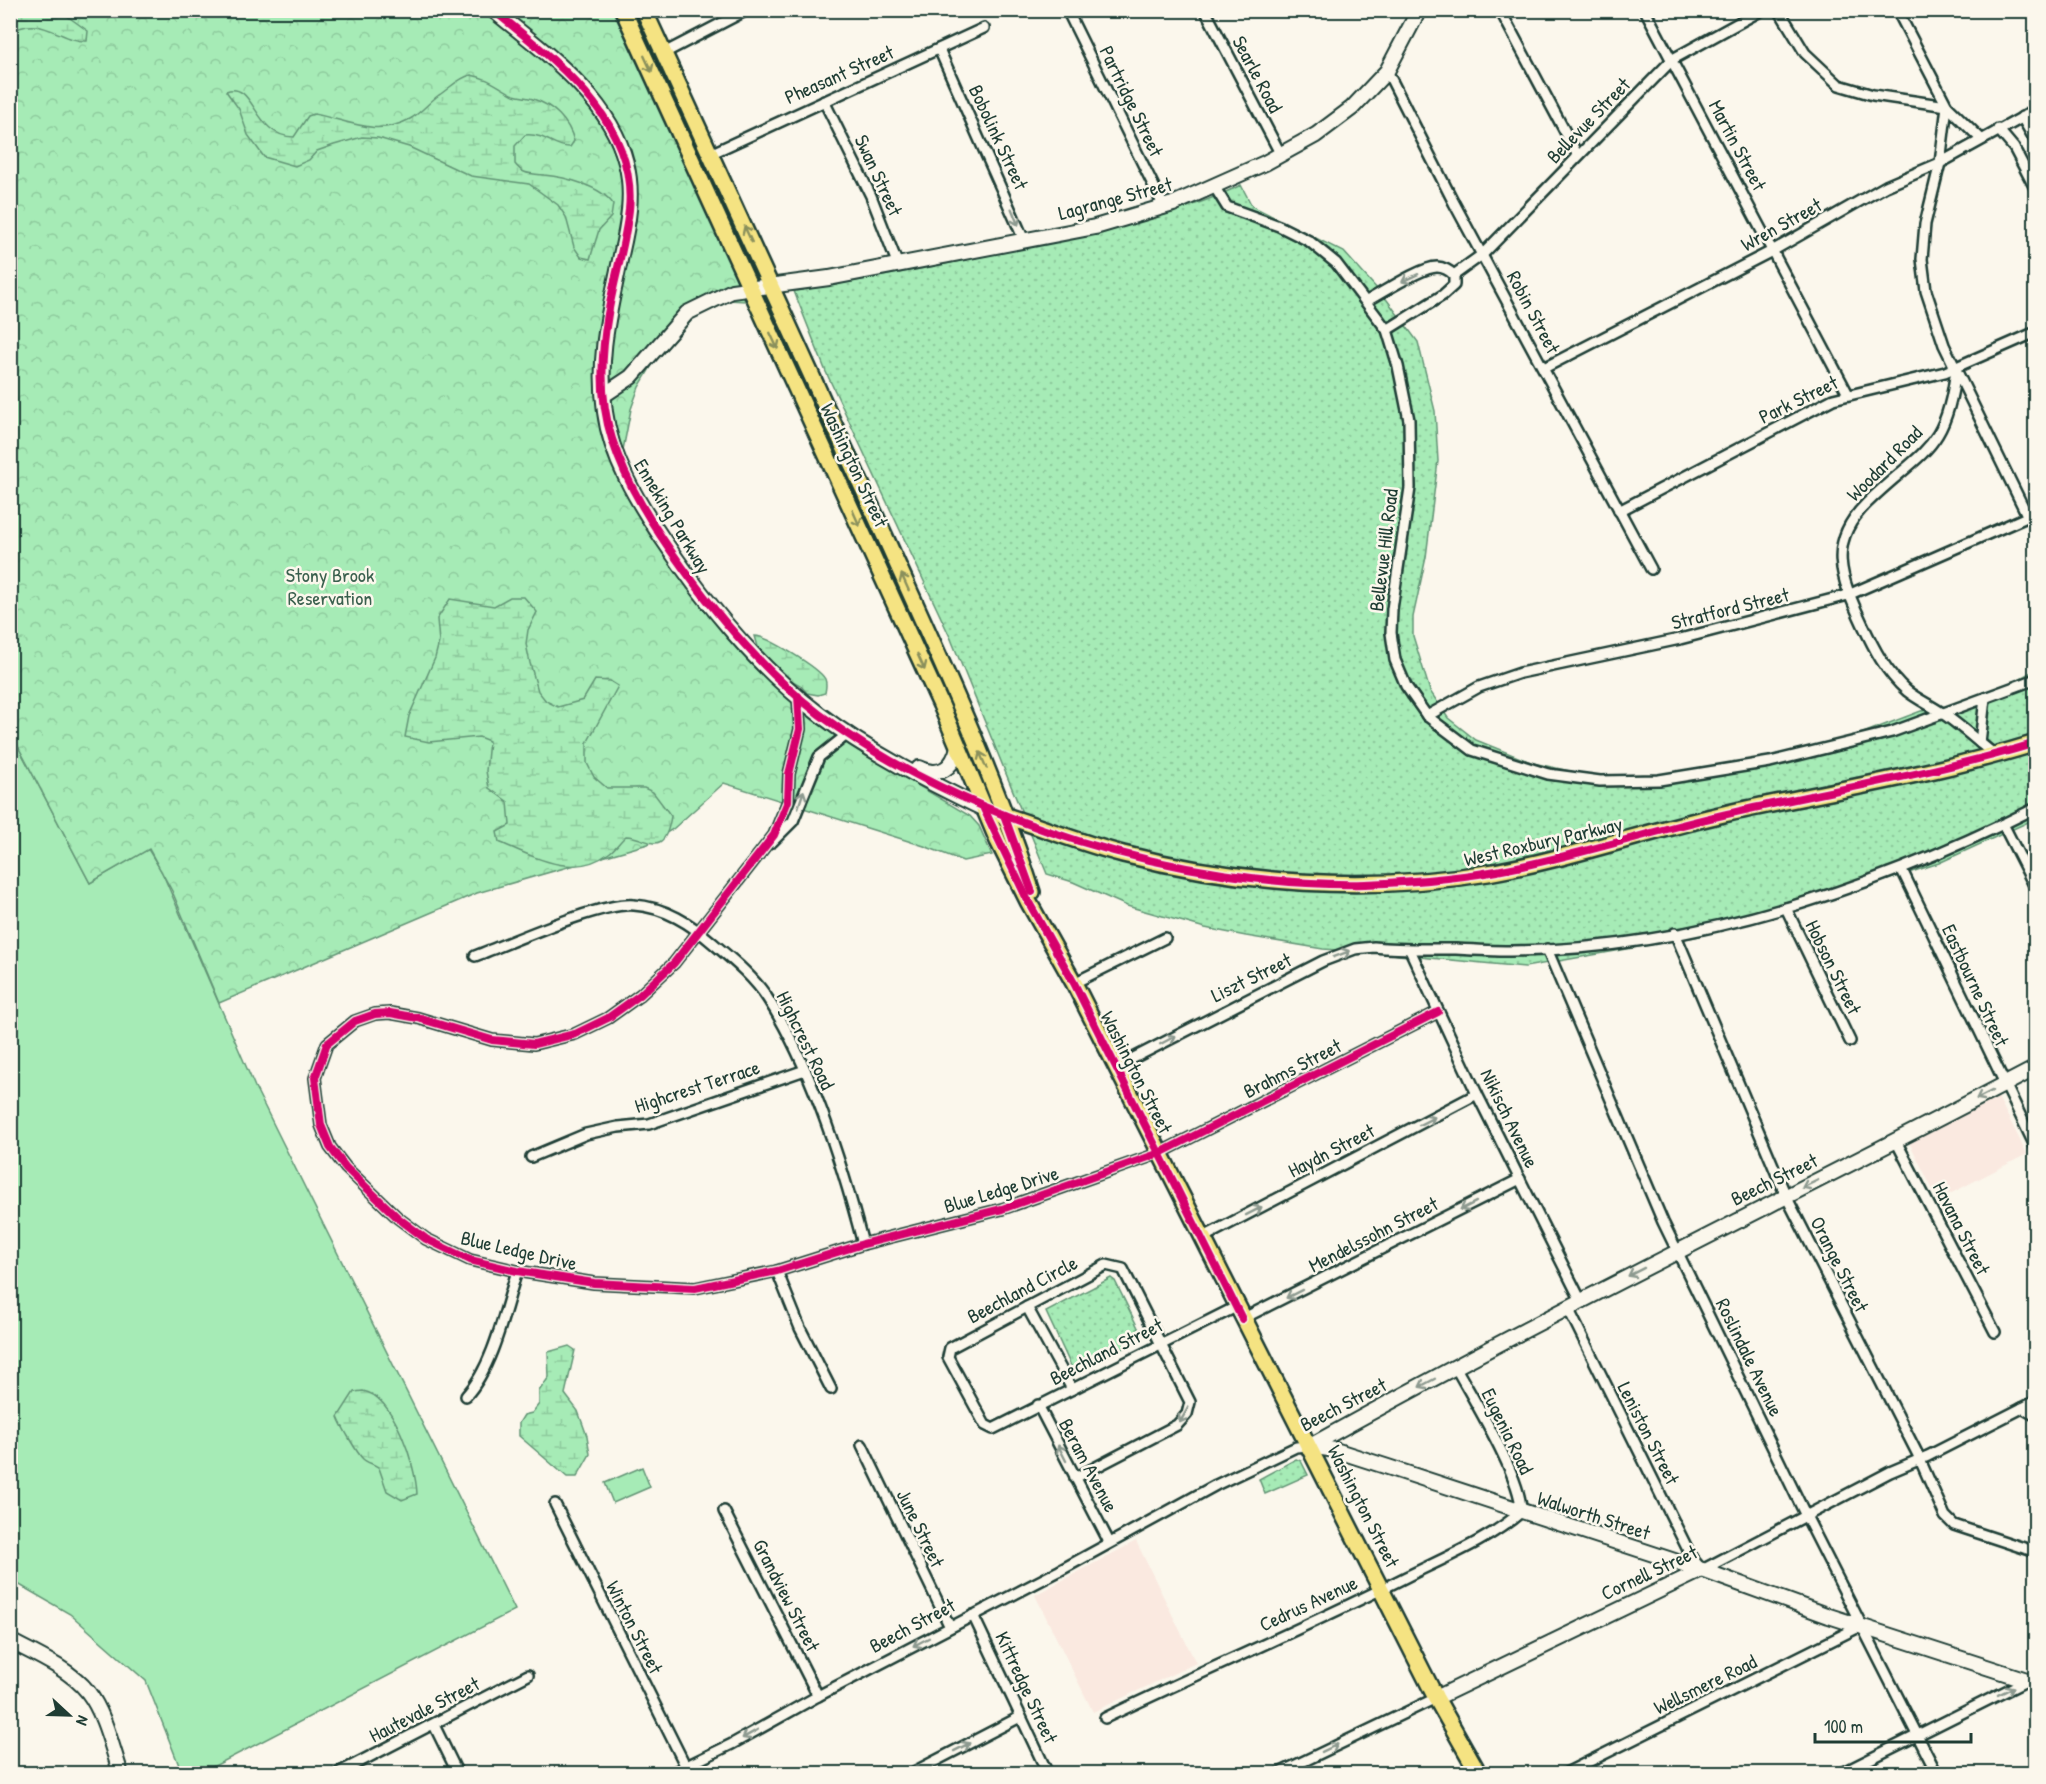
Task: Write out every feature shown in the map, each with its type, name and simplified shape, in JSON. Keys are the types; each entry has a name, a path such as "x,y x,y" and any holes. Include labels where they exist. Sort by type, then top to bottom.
{"main road":[{"name":"Enneking Parkway","path":"493,10 546,54 602,113 626,163 629,209 602,350 604,395 609,432 625,475 655,528 714,611 759,660 798,696 849,734 956,796 984,808"},
{"name":"Washington Street","path":"623,10 958,747 984,808 1002,859 1074,983 1239,1313 1383,1588 1436,1698 1479,1773"},
{"name":"Washington Street","path":"644,10 955,693 1004,815 1047,937"},
{"name":"Lagrange Street","path":"604,395 632,377 687,312 715,297 750,288 772,287 898,265 1095,227 1164,207 1281,155 1316,135 1352,108 1387,70 1405,42 1419,10"},
{"name":"West Roxbury Parkway","path":"984,808 1123,854 1197,869 1296,882 1389,882 1462,876 1520,867 1713,817 1859,788 2036,743"},
{"path":"869,746 930,773 941,772 950,766 958,747"},
{"name":"Beech Street","path":"1310,1446 1581,1301 2036,1068"},
{"name":"Walworth Street","path":"1310,1446 1367,1460 2032,1681"},
{"name":"Cornell Street","path":"1436,1698 1702,1570"},
{"path":"10,1641 67,1674 88,1692 105,1727 121,1773"}],"street":[{"path":"664,53 747,10"},
{"name":"Partridge Street","path":"1067,10 1164,207"},
{"name":"Searle Road","path":"1205,10 1281,155"},
{"path":"1500,10 1578,156"},
{"name":"Martin Street","path":"1645,10 1673,59 1848,394"},
{"name":"Bellevue Street","path":"1387,330 1443,295 1454,285 1454,275 1483,254 1673,59 1762,10"},
{"path":"1779,10 1804,54 1839,85 1874,95 1947,106"},
{"path":"1897,10 1947,106 1981,139"},
{"name":"Pheasant Street","path":"710,154 984,28"},
{"name":"Bobolink Street","path":"939,49 1024,240"},
{"name":"Robin Street","path":"1387,70 1651,569"},
{"name":"Swan Street","path":"824,101 871,196 898,265"},
{"name":"Woodard Road","path":"1947,106 1941,137 1941,164 1929,199 1922,259 1934,319 1956,368 1953,399 1945,423 1927,452 1868,503 1854,519 1845,537 1840,568 1848,596 1874,652 1887,670 1908,691 1943,714 1995,755"},
{"name":"Wren Street","path":"1544,368 1772,250 1886,186 1941,164 1998,129 2036,110"},
{"path":"2022,117 2036,142"},
{"path":"1998,129 2014,148 2036,190"},
{"name":"Bellevue Hill Road","path":"1214,186 1227,207 1279,226 1310,241 1336,263 1387,330 1398,366 1409,420 1410,488 1392,609 1391,633 1395,660 1406,686 1427,716 1472,750 1548,774 1600,781 1659,780 1770,762 1892,732 1943,714"},
{"path":"1367,301 1407,279 1436,267 1449,270 1454,275"},
{"name":"Park Street","path":"1619,511 1848,394 1956,368 2036,332"},
{"path":"1956,368 2032,515"},
{"name":"Stratford Street","path":"1427,716 1479,687 1520,673 1691,637 1848,596 2032,515"},
{"path":"1943,714 2036,679"},
{"name":"Blue Ledge Drive","path":"768,845 788,801 789,774 800,729 798,696"},
{"path":"1980,743 1985,698"},
{"name":"Blue Ledge Drive","path":"849,734 819,757 793,821 768,845 674,963 640,995 608,1018 554,1040 534,1044 492,1040 390,1012 355,1021 327,1044 315,1078 315,1099 321,1125 330,1147 346,1168 398,1218 426,1239 470,1260 517,1271 594,1283 694,1288 777,1271 864,1244 1002,1209 1160,1153"},
{"path":"1410,950 1547,949 1675,933 1786,908 1902,870 2036,808"},
{"path":"2003,824 2036,889"},
{"name":"Eastbourne Street","path":"1902,870 2036,1148"},
{"name":"Highcrest Road","path":"475,956 609,907 633,904 662,909 700,932 739,966 768,997 805,1070 850,1194 864,1244"},
{"name":"Hobson Street","path":"1786,908 1850,1041"},
{"name":"Orange Street","path":"1675,933 1786,1196 1920,1459 1945,1516 1954,1525 2036,1552"},
{"path":"1074,983 1165,938"},
{"name":"Liszt Street","path":"1116,1067 1323,961 1355,949 1374,947 1410,950"},
{"name":"Roslindale Avenue","path":"1547,949 1663,1222 1806,1516 1937,1773"},
{"name":"Nikisch Avenue","path":"1410,950 1477,1094 1581,1301"},
{"name":"Brahms Street","path":"1160,1153 1438,1012"},
{"name":"Highcrest Terrace","path":"531,1156 586,1134 618,1127 649,1125 805,1070"},
{"name":"Haydn Street","path":"1202,1238 1477,1094"},
{"name":"Havana Street","path":"1896,1141 1995,1332"},
{"name":"Mendelssohn Street","path":"1239,1313 1520,1179"},
{"name":"Beechland Circle","path":"993,1429 985,1425 948,1357 950,1348 1106,1265 1123,1269 1190,1402 1183,1421 1075,1478"},
{"path":"466,1396 475,1386 483,1369 517,1271"},
{"path":"777,1271 800,1328 831,1389"},
{"path":"1027,1307 1072,1389"},
{"name":"Leniston Street","path":"1568,1308 1692,1558 1702,1570"},
{"name":"Beechland Street","path":"993,1429 1162,1344 1239,1313"},
{"name":"Eugenia Road","path":"1456,1368 1511,1474 1521,1500 1521,1512"},
{"name":"Cornell Street","path":"1702,1570 2036,1401"},
{"name":"Beram Avenue","path":"1038,1406 1109,1542"},
{"path":"2022,1408 2036,1416"},
{"name":"June Street","path":"862,1445 950,1627"},
{"name":"Beech Street","path":"670,1773 732,1744 1215,1485 1296,1447 1310,1446"},
{"name":"Winton Street","path":"555,1504 685,1765"},
{"name":"Grandview Street","path":"724,1510 818,1696"},
{"name":"Cedrus Avenue","path":"1105,1718 1383,1588 1457,1551 1510,1521 1521,1512"},
{"name":"Kittredge Street","path":"974,1615 1048,1773"},
{"name":"Wellsmere Road","path":"1564,1773 1862,1626"},
{"name":"Hautevale Street","path":"336,1773 528,1675"},
{"path":"1840,1773 2032,1681"},
{"name":"Cornell Street","path":"1277,1773 1436,1698"},
{"path":"910,1773 1020,1717"},
{"path":"434,1725 458,1773"}],"shaded area":[{"path":"1998,1097 2027,1154 1938,1200 1909,1142"},
{"path":"1136,1541 1196,1663 1093,1712 1035,1595"}],"green space":[{"path":"11,10 60,11 88,31 87,41 69,38 41,27 21,27 11,33"},
{"name":"Stony Brook Reservation","path":"11,11 617,11 667,126 718,230 745,301 728,300 696,315 652,365 639,387 631,409 622,455 648,508 736,638 835,722 851,746 970,816 979,826 992,855 963,861 924,846 724,783 673,829 648,844 477,893 219,1003 172,891 149,849 90,883 11,733"},
{"path":"471,75 514,95 547,105 568,127 574,141 570,147 564,147 539,136 525,135 515,146 515,164 528,173 562,178 591,187 613,204 611,217 599,230 590,259 581,257 574,247 566,217 558,205 529,184 471,176 409,147 378,138 362,137 334,145 317,151 309,160 295,166 264,157 248,135 239,109 226,91 236,90 243,94 270,128 280,135 294,137 308,116 314,114 362,126 385,127 397,124 414,117 462,78"},
{"path":"1241,185 1252,206 1344,252 1387,300 1418,342 1435,411 1438,461 1426,557 1413,617 1413,636 1430,691 1448,718 1476,740 1533,763 1588,775 1615,778 1688,777 1850,738 1921,711 1980,700 2035,670 2035,819 1939,863 1777,916 1695,937 1525,967 1398,955 1360,948 1351,951 1323,949 1246,936 1205,928 1127,906 1073,882 1047,874 951,639 826,372 794,291 908,271 1106,230 1188,207"},
{"path":"510,597 524,597 537,612 528,630 526,644 538,691 546,701 558,707 583,700 595,680 610,681 618,686 587,743 587,763 594,777 607,788 644,788 653,792 671,816 668,830 659,842 654,843 626,836 609,853 596,861 582,865 554,863 526,854 499,842 497,832 510,825 508,802 489,788 486,771 489,741 479,737 429,742 405,737 409,716 435,658 439,642 437,619 450,599 494,606"},
{"path":"755,636 781,647 821,674 825,679 825,693 818,695 807,693 800,685 782,675 758,647"},
{"path":"11,733 90,883 148,849 162,872 255,1087 515,1610 201,1773 182,1773 146,1681 70,1614 11,1580"},
{"path":"1111,1278 1115,1281 1143,1338 1077,1372 1072,1368 1046,1312"},
{"path":"569,1346 575,1350 565,1394 578,1411 587,1436 590,1454 577,1477 567,1477 519,1436 519,1423 524,1415 532,1413 539,1404 539,1391 549,1377 548,1352"},
{"path":"363,1391 374,1396 384,1405 393,1418 408,1450 417,1494 402,1500 387,1491 379,1468 363,1459 342,1426 338,1417 354,1392"},
{"path":"1296,1459 1301,1461 1308,1475 1265,1494 1259,1479"},
{"path":"642,1467 650,1487 613,1503 605,1483"}],"cycle path":[{"path":"493,10 542,50 588,95 606,121 620,148 628,178 629,210 610,301 602,377 605,408 612,439 625,473 642,506 672,553 713,608 781,681 819,714 876,752 940,787 1008,816 1078,841 1151,860 1224,874 1296,882 1365,884 1439,879 1512,868 1700,820 1921,773 2036,743"},
{"path":"798,696 800,729 789,774 788,801 774,835 674,963 640,995 608,1018 575,1034 534,1044 492,1040 418,1018 390,1013 375,1014 355,1021 327,1044 315,1078 321,1125 330,1147 346,1168 398,1218 426,1239 470,1260 517,1271 594,1283 695,1288 777,1271 863,1244 1002,1209 1160,1153 1438,1012"},
{"path":"984,809 1028,901 1074,983 1242,1319"},
{"path":"1004,815 1032,892"}]}
